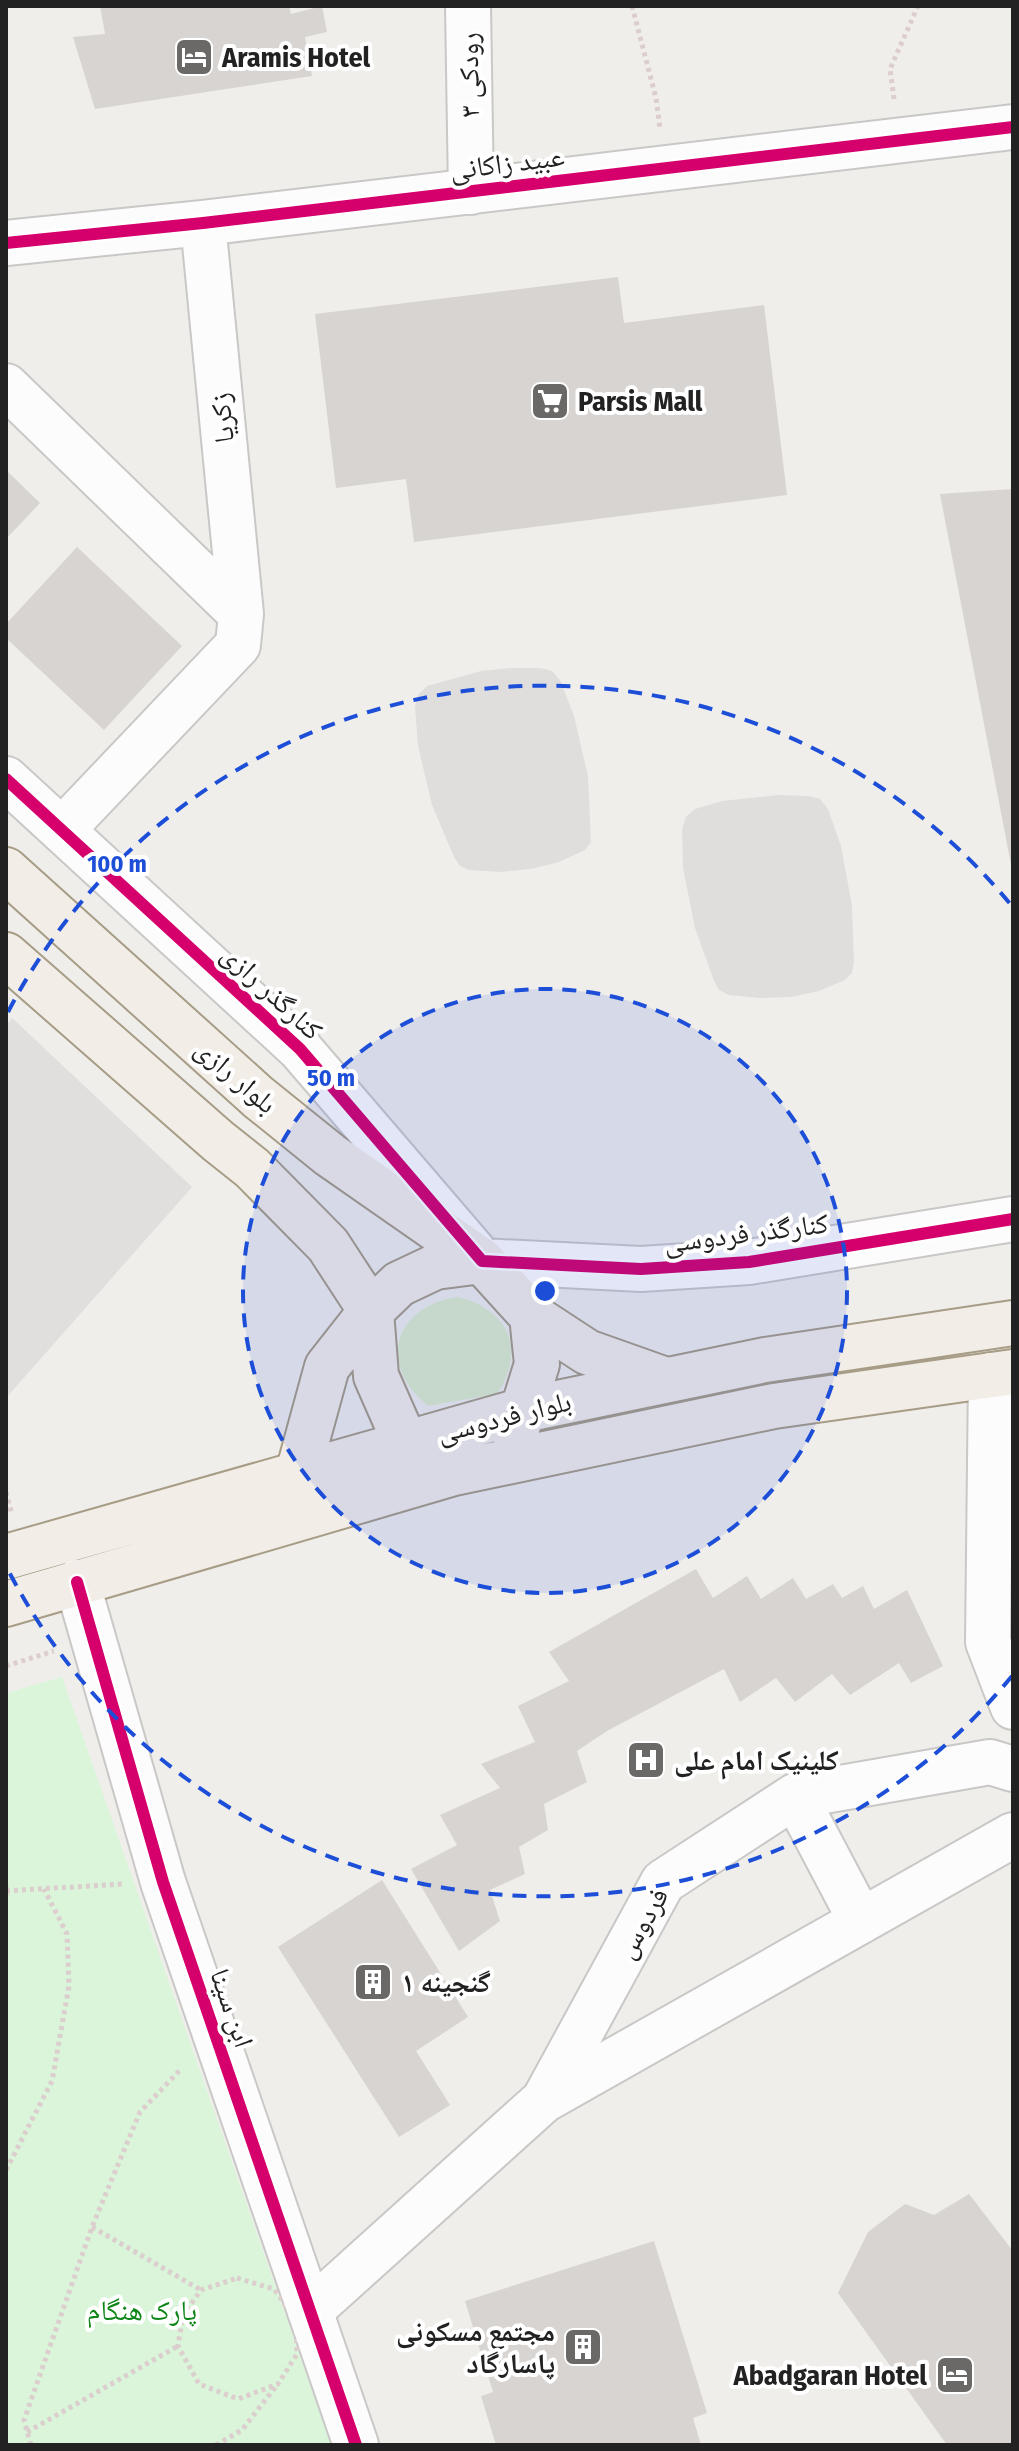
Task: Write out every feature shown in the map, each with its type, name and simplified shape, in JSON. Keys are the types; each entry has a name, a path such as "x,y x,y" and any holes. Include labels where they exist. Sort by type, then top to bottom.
{"main road":[{"name":"بلوار رازی","path":"6,870 246,1087 330,1155 482,1261"},
{"path":"6,955 252,1168 328,1245 371,1311 376,1376 405,1442 454,1473"},
{"path":"252,1168 330,1155"},
{"path":"298,1473 327,1367 371,1311 399,1284 435,1267 482,1261 532,1316 587,1352 666,1380"},
{"path":"507,1460 537,1364 532,1316"},
{"name":"بلوار فردوسی","path":"6,1557 524,1410 765,1360 1013,1323"},
{"name":"بلوار فردوسی","path":"6,1604 507,1460 774,1406 1002,1374"},
{"path":"67,1539 77,1582"}],"street":[{"name":"رودکی ۳","path":"468,6 471,192"},
{"name":"عبید زاکانی","path":"6,243 203,223 1013,127"},
{"name":"زکریا","path":"62,830 238,645 241,614 203,223"},
{"path":"6,386 241,614"},
{"name":"کنارگذر رازی","path":"6,779 300,1049 482,1261"},
{"name":"کنارگذر فردوسی","path":"482,1261 641,1269 749,1262 1013,1219"},
{"path":"1002,1374 988,1642 1013,1707"},
{"name":"ابن سینا","path":"77,1582 163,1882 356,2445"},
{"name":"فردوس","path":"544,2100 663,1882 795,1796 990,1762 1013,1769"},
{"path":"795,1796 861,1921"},
{"name":"فردوس","path":"310,2311 544,2100 1013,1835"}],"path":[{"path":"632,6 656,98 666,168"},
{"path":"898,141 890,69 918,6"},
{"path":"6,1898 7,1889 163,1882"},
{"path":"6,2170 52,2081 69,1986 67,1934 44,1889"},
{"path":"31,2445 24,2420 92,2227 140,2112 215,2034"},
{"path":"92,2227 201,2290"},
{"path":"216,2445 242,2430 278,2384 297,2354 296,2319 274,2289 237,2278 201,2290 183,2315 178,2346 199,2384 238,2399 278,2384"},
{"path":"27,2432 178,2346"}],"shaded area":[{"path":"540,668 552,671 560,680 574,716 588,776 591,842 585,850 559,862 531,869 500,872 469,870 460,866 454,857 432,805 418,746 415,707 418,695 427,686 481,671"},
{"path":"779,795 820,799 828,809 841,846 852,906 852,973 845,980 819,991 791,997 729,995 719,990 714,981 695,928 683,868 682,829 686,817 695,809 722,801"},
{"path":"12,1018 192,1187 6,1398 6,1026"}],"green space":[{"path":"457,1297 475,1303 500,1321 511,1347 511,1362 497,1394 428,1406 412,1390 402,1373 398,1356 399,1340 406,1325 418,1312"},
{"name":"پارک هنگام","path":"62,1677 331,2445 6,2445 6,1693"}],"building":[{"name":"Aramis Hotel","path":"100,6 289,6 291,14 322,6 327,32 305,37 312,76 95,109 73,37 105,34"},
{"name":"Parsis Mall","path":"618,277 624,323 764,305 787,495 414,542 406,479 336,488 315,314"},
{"path":"6,470 40,503 6,539"},
{"path":"1013,489 1013,869 1012,870 940,494"},
{"path":"77,547 182,646 104,730 6,638 6,624"},
{"path":"696,1569 713,1598 747,1576 761,1599 793,1578 806,1599 833,1584 842,1598 863,1586 874,1609 907,1590 943,1666 911,1683 899,1663 850,1695 832,1674 795,1702 776,1678 740,1702 724,1669 607,1731 577,1751 587,1782 544,1804 548,1830 519,1847 525,1874 490,1890 500,1921 459,1951 411,1869 457,1845 440,1815 500,1788 481,1764 535,1742 518,1706 569,1681 549,1652"},
{"name":"گنجینه ۱","path":"382,1880 468,2017 416,2051 450,2105 399,2137 278,1947"},
{"name":"Abadgaran Hotel","path":"969,2194 1013,2251 1013,2445 947,2445 838,2293 868,2232 905,2204 934,2215"},
{"name":"مجتمع مسکونی پاسارگاد","path":"654,2241 707,2413 693,2418 701,2445 496,2445 481,2396 493,2392 465,2301"}],"cycle path":[{"path":"6,243 203,223 1013,127"},
{"path":"6,779 300,1049 482,1261 641,1269 749,1262 1013,1219"},
{"path":"77,1582 163,1882 356,2445"}],"place":[{"name":"Aramis Hotel","path":"194,57"},
{"name":"Parsis Mall","path":"550,401"},
{"name":"کلینیک امام علی","path":"646,1760"},
{"name":"گنجینه ۱","path":"373,1982"},
{"name":"مجتمع مسکونی پاسارگاد","path":"583,2347"},
{"name":"Abadgaran Hotel","path":"955,2375"}]}
